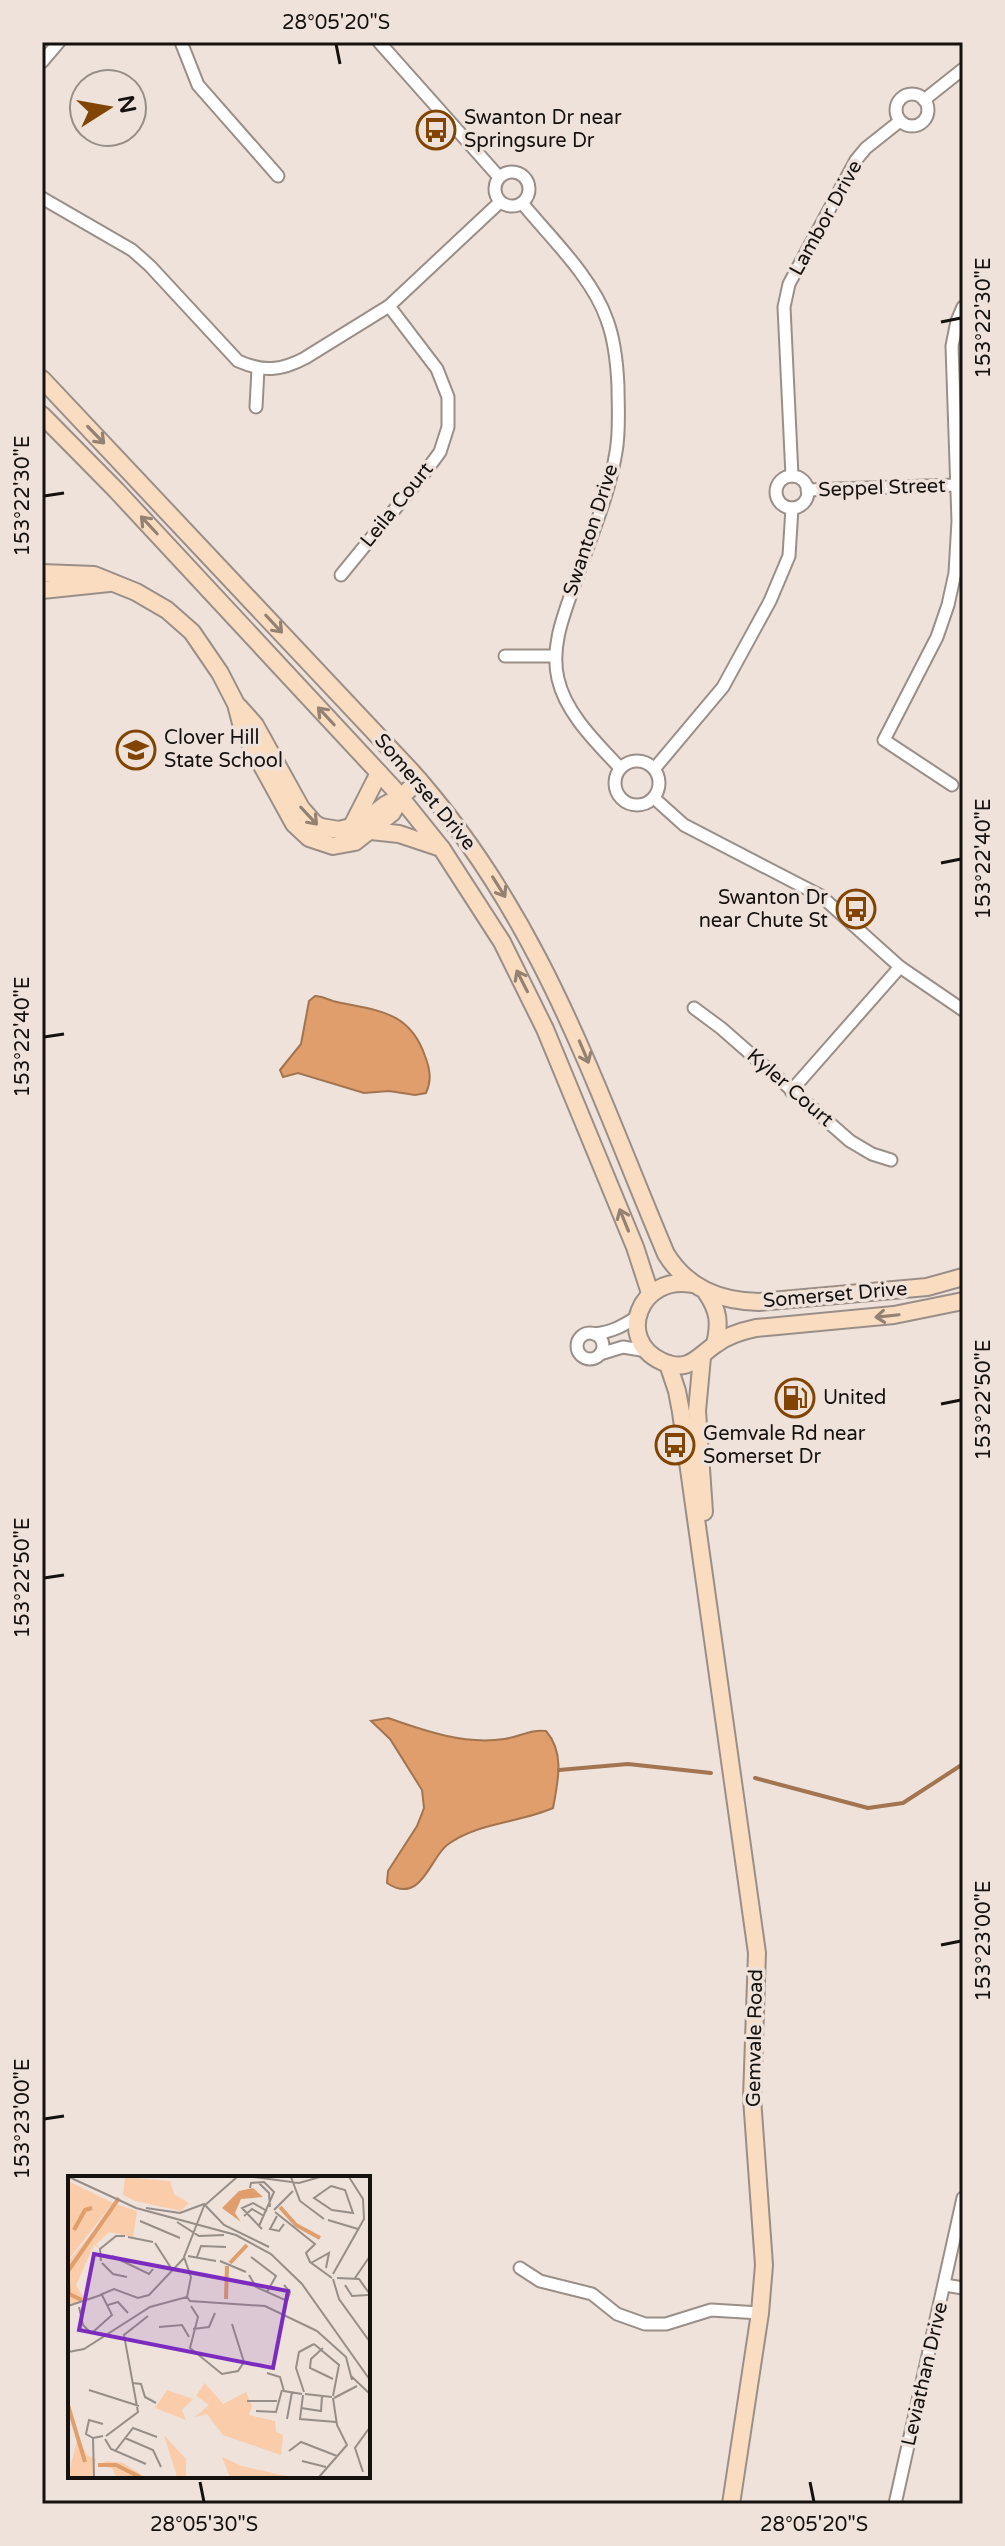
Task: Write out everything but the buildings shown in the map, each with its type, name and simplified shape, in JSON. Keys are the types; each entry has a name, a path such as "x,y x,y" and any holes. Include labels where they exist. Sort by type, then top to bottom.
{"main road":[{"name":"Somerset Drive","path":"42,379 419,780 466,838 526,931 567,1012 666,1254 676,1271 699,1288 718,1313 715,1344"},
{"name":"Somerset Drive","path":"42,415 116,490 379,773 442,849 502,942 540,1018 635,1247 650,1293 669,1283 699,1288 743,1302 771,1302 927,1287 963,1277"},
{"path":"42,573 94,575 136,592 180,620 211,658 236,704 255,725 308,818 321,827 350,829 401,797 419,780"},
{"path":"42,590 109,583"},
{"path":"236,704 243,731 298,830 315,842 333,846 355,842 392,813 401,797"},
{"path":"350,829 379,773"},
{"path":"371,831 399,834 442,849"},
{"path":"650,1293 638,1316 637,1328 648,1351 668,1364 680,1365 702,1357"},
{"name":"Somerset Drive","path":"702,1357 715,1344 735,1333 756,1328 894,1315 963,1301"},
{"name":"Gemvale Road","path":"702,1357 697,1411 705,1521 705,1574"},
{"name":"Gemvale Road","path":"668,1364 677,1391 705,1574 757,1953 752,2098 764,2265 760,2313 731,2504"}],"street":[{"path":"42,62 59,42"},
{"path":"181,42 198,85 278,176"},
{"name":"Swanton Drive","path":"379,42 499,177 509,172 523,176 529,191 522,203 581,274 603,309 611,332 617,379 618,433 613,467 559,629 555,656 558,679 568,704 620,768 615,781 622,799 634,805 647,803 654,798"},
{"name":"Lambor Drive","path":"924,100 963,69"},
{"name":"Lambor Drive","path":"912,94 924,100 928,113 922,123 909,126 900,121 896,107 900,99 912,94"},
{"name":"Lambor Drive","path":"655,768 723,687 770,601 789,556 792,508 779,501 776,492 779,482 792,476 784,307 789,284 856,160 900,121"},
{"path":"499,177 495,193 500,202 510,207 522,203"},
{"path":"42,198 132,250 230,354 258,369 281,369 292,365 389,306 500,202"},
{"name":"Leila Court","path":"341,575 440,452 448,427 448,397 441,376 428,354 389,306"},
{"path":"952,785 884,740 926,660 948,605 957,556 952,346 963,307"},
{"path":"256,407 258,369"},
{"path":"792,476 802,479 807,490 804,502 792,508"},
{"name":"Seppel Street","path":"807,490 956,485"},
{"path":"505,656 555,656"},
{"path":"620,768 631,761 640,760 655,768 660,785 654,798 684,825 821,896 900,967 963,1010"},
{"path":"791,1091 900,967"},
{"name":"Kyler Court","path":"694,1008 850,1141 872,1154 891,1160"},
{"path":"638,1316 607,1333 585,1334 579,1340 578,1360 593,1359 623,1347 648,1351"},
{"path":"594,1334 602,1342 600,1354"},
{"name":"Leviathan Drive","path":"895,2504 963,2198"},
{"path":"520,2268 540,2281 592,2294 617,2314 633,2322 666,2324 711,2310 760,2313"},
{"path":"945,2285 963,2288"}],"shaded area":[{"path":"315,996 376,1010 410,1029 428,1065 430,1079 426,1093 364,1093 298,1073 283,1077 280,1070 301,1044 309,1001"},
{"path":"388,1718 430,1732 474,1740 504,1739 546,1731 558,1758 553,1808 459,1837 441,1851 423,1878 408,1889 399,1889 387,1883 388,1871 417,1826 424,1808 422,1790 390,1739 371,1721"}],"waterway":[{"path":"559,1770 628,1764 711,1773"},
{"path":"755,1778 868,1808 903,1803 963,1764"}],"place":[{"name":"Swanton Dr near Springsure Dr","path":"436,130"},
{"name":"Clover Hill State School","path":"136,750"},
{"name":"Swanton Dr near Chute St","path":"856,909"},
{"name":"United","path":"795,1398"},
{"name":"Gemvale Rd near Somerset Dr","path":"675,1445"}]}
